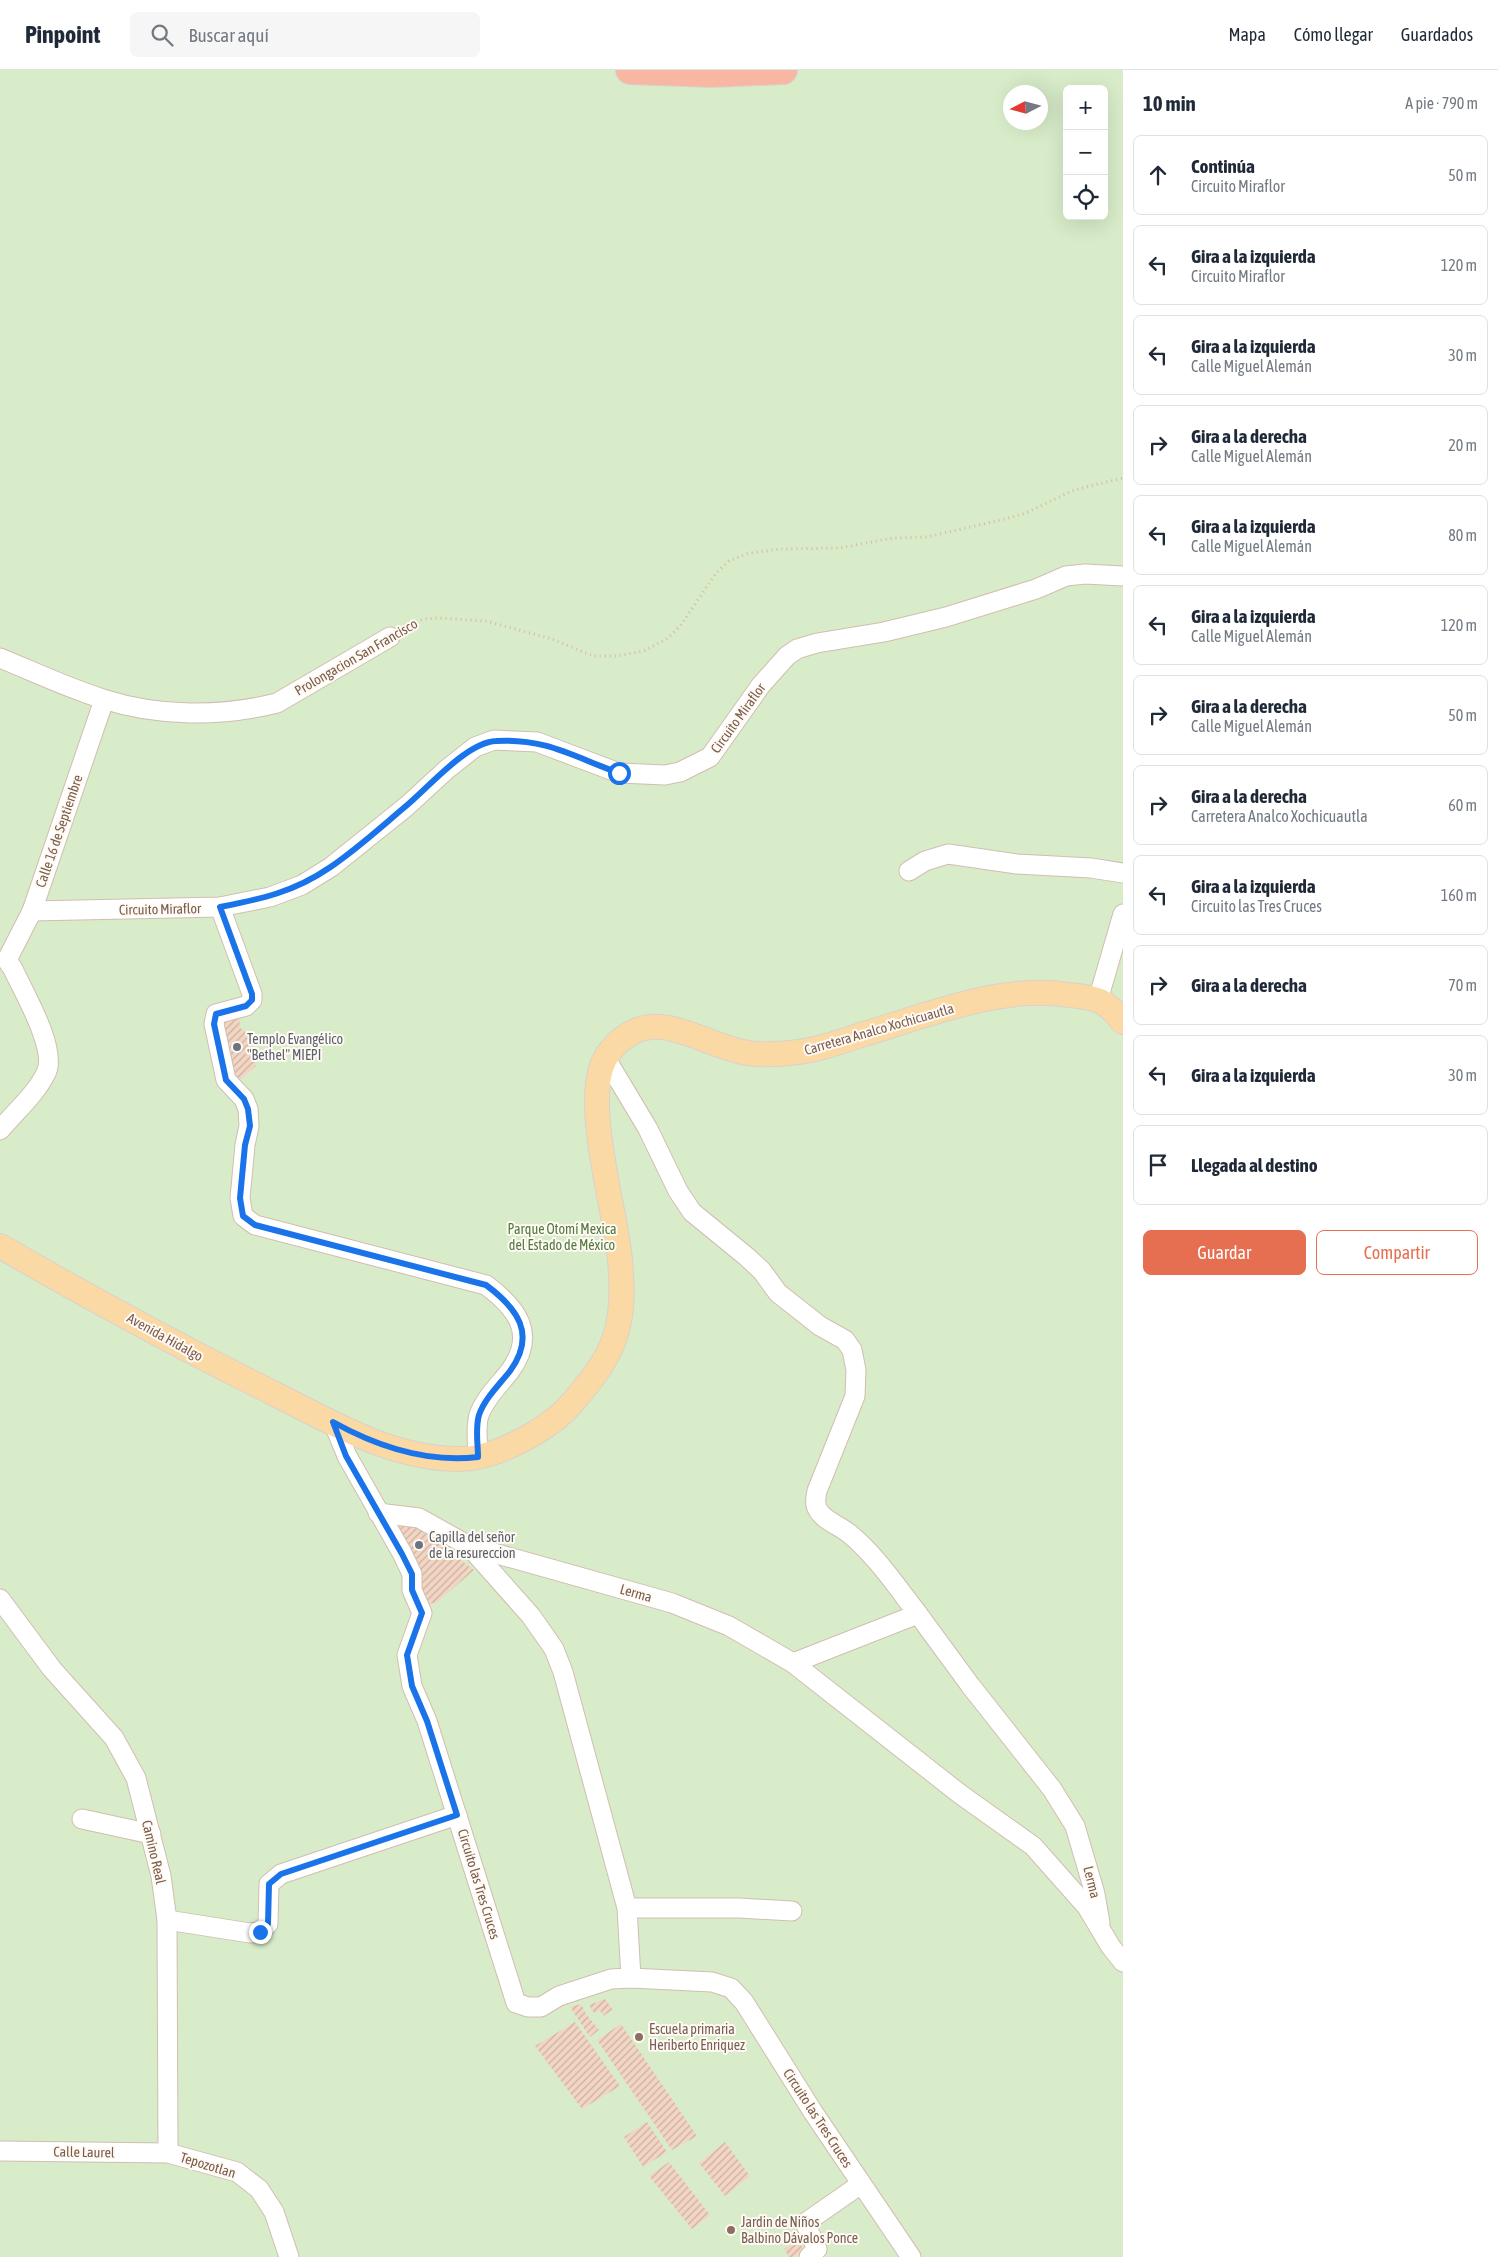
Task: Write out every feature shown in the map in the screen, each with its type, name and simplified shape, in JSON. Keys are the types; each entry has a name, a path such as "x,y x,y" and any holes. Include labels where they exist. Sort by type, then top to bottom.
{"highway":[{"path":"630,70 711,73 783,70"}],"main road":[{"name":"Carretera Analco Xochicuautla","path":"333,1422 356,1435 402,1452 459,1459 478,1457 534,1433 564,1413 607,1359 617,1335 621,1312 620,1262 599,1129 596,1092 599,1074 605,1057 624,1037 638,1028 656,1026 688,1032 742,1052 789,1053 822,1047 945,1009 1006,995 1054,992 1098,1000 1113,1011 1123,1022"},
{"name":"Avenida Hidalgo","path":"0,1246 200,1357 333,1422"}],"street":[{"name":"Circuito Miraflor","path":"32,911 220,907 270,897 309,881 331,867 407,806 446,770 475,747 494,740 537,742 619,773 665,776 680,772 710,756 761,685 787,656 798,649 817,643 884,632 946,617 1036,589 1066,576 1086,574 1123,576"},
{"name":"Prolongacion San Francisco","path":"0,658 104,700 166,712 212,713 257,708 277,703 390,637"},
{"name":"Calle 16 de Septiembre","path":"0,1130 39,1084 47,1072 49,1060 44,1037 13,969 4,958 32,911 104,700"},
{"path":"909,871 925,861 948,854 1017,864 1091,868 1123,873"},
{"path":"220,907 252,994 252,1000 246,1006 216,1014 214,1024 226,1080 244,1099 248,1109 250,1126 245,1145 240,1198 243,1216 255,1225 486,1285 499,1295 518,1315 523,1330 523,1346 511,1369 496,1388 480,1414 477,1432 478,1457"},
{"path":"1098,1000 1123,914"},
{"name":"Lerma","path":"605,1057 648,1129 678,1191 692,1212 762,1271 778,1293 820,1326 845,1340 852,1350 856,1370 855,1396 817,1491 815,1501 817,1510 825,1518 852,1535 873,1557 1052,1789 1075,1826 1096,1894 1101,1929"},
{"name":"Circuito las Tres Cruces","path":"333,1422 346,1456 412,1574 412,1590 422,1613 407,1655 412,1686 427,1721 516,2003 528,2007 541,2007 559,1996 611,1979 632,1978 712,1982 731,1988 744,2002 861,2184 911,2257"},
{"path":"378,1513 419,1518 470,1546 531,1616 554,1649 563,1672 627,1908 632,1978"},
{"name":"Lerma","path":"470,1546 672,1603 729,1626 793,1663 960,1794 1033,1846 1082,1901 1101,1929"},
{"name":"Camino Real","path":"0,1599 52,1669 114,1738 136,1778 161,1876 167,1920 168,2153"},
{"path":"793,1663 918,1614"},
{"path":"167,1920 250,1933 260,1932 268,1924 269,1884 281,1874 457,1815"},
{"path":"82,1820 151,1834"},
{"path":"627,1908 739,1908 792,1911"},
{"path":"1101,1929 1123,1962"},
{"name":"Calle Laurel","path":"0,2151 168,2153"},
{"name":"Tepozotlan","path":"168,2153 237,2172 259,2189 274,2212 289,2257"},
{"path":"809,2257 816,2249 805,2223 861,2184"}],"path":[{"name":"Prolongacion San Francisco","path":"390,637 413,622 440,618 486,621 552,638 593,656 616,656 644,651 668,638 681,625 716,573 729,561 749,553 781,549 840,548 893,538 927,537 1026,513 1074,490 1123,478"}],"green space":[{"name":"Parque Otomí Mexica del Estado de México","path":"0,70 1123,70 1123,2257 0,2257"}],"building":[{"name":"Templo Evangélico \"Bethel\" MIEPI","path":"239,1018 240,1028 246,1032 256,1066 236,1083 218,1022"},
{"name":"Capilla del señor de la resureccion","path":"381,1515 406,1520 474,1570 436,1603 424,1604"},
{"path":"605,1999 613,2010 603,2016 600,2010 594,2013 589,2005"},
{"path":"581,2004 586,2014 599,2030 590,2037 570,2007"},
{"path":"575,2022 620,2086 582,2109 535,2046"},
{"path":"621,2024 697,2136 672,2150 597,2040"},
{"path":"647,2122 667,2152 643,2167 624,2137"},
{"path":"725,2142 750,2176 725,2196 699,2163"},
{"path":"669,2162 710,2215 692,2229 649,2176"},
{"path":"798,2241 805,2251 795,2257 789,2257 784,2249"}],"place":[{"name":"Templo Evangélico \"Bethel\" MIEPI","path":"237,1047"},
{"name":"Capilla del señor de la resureccion","path":"419,1545"},
{"name":"Escuela primaria Heriberto Enriquez","path":"639,2037"},
{"name":"Jardin de Niños Balbino Dávalos Ponce","path":"731,2230"}],"route":[{"path":"260,1932 268,1924 270,1913 269,1884 281,1874 457,1815 427,1721 412,1686 407,1655 422,1613 412,1590 412,1574 346,1456 333,1422 356,1435 402,1452 459,1459 478,1457 477,1432 480,1414 496,1388 511,1369 523,1346 523,1330 518,1315 499,1295 486,1285 431,1269 255,1225 243,1216 240,1208 240,1198 245,1145 250,1126 248,1109 244,1099 226,1080 214,1024 216,1014 246,1006 252,1000 252,994 220,907 270,897 302,885 331,867 407,806 446,770 475,747 494,740 537,742 564,750 619,773"}]}
